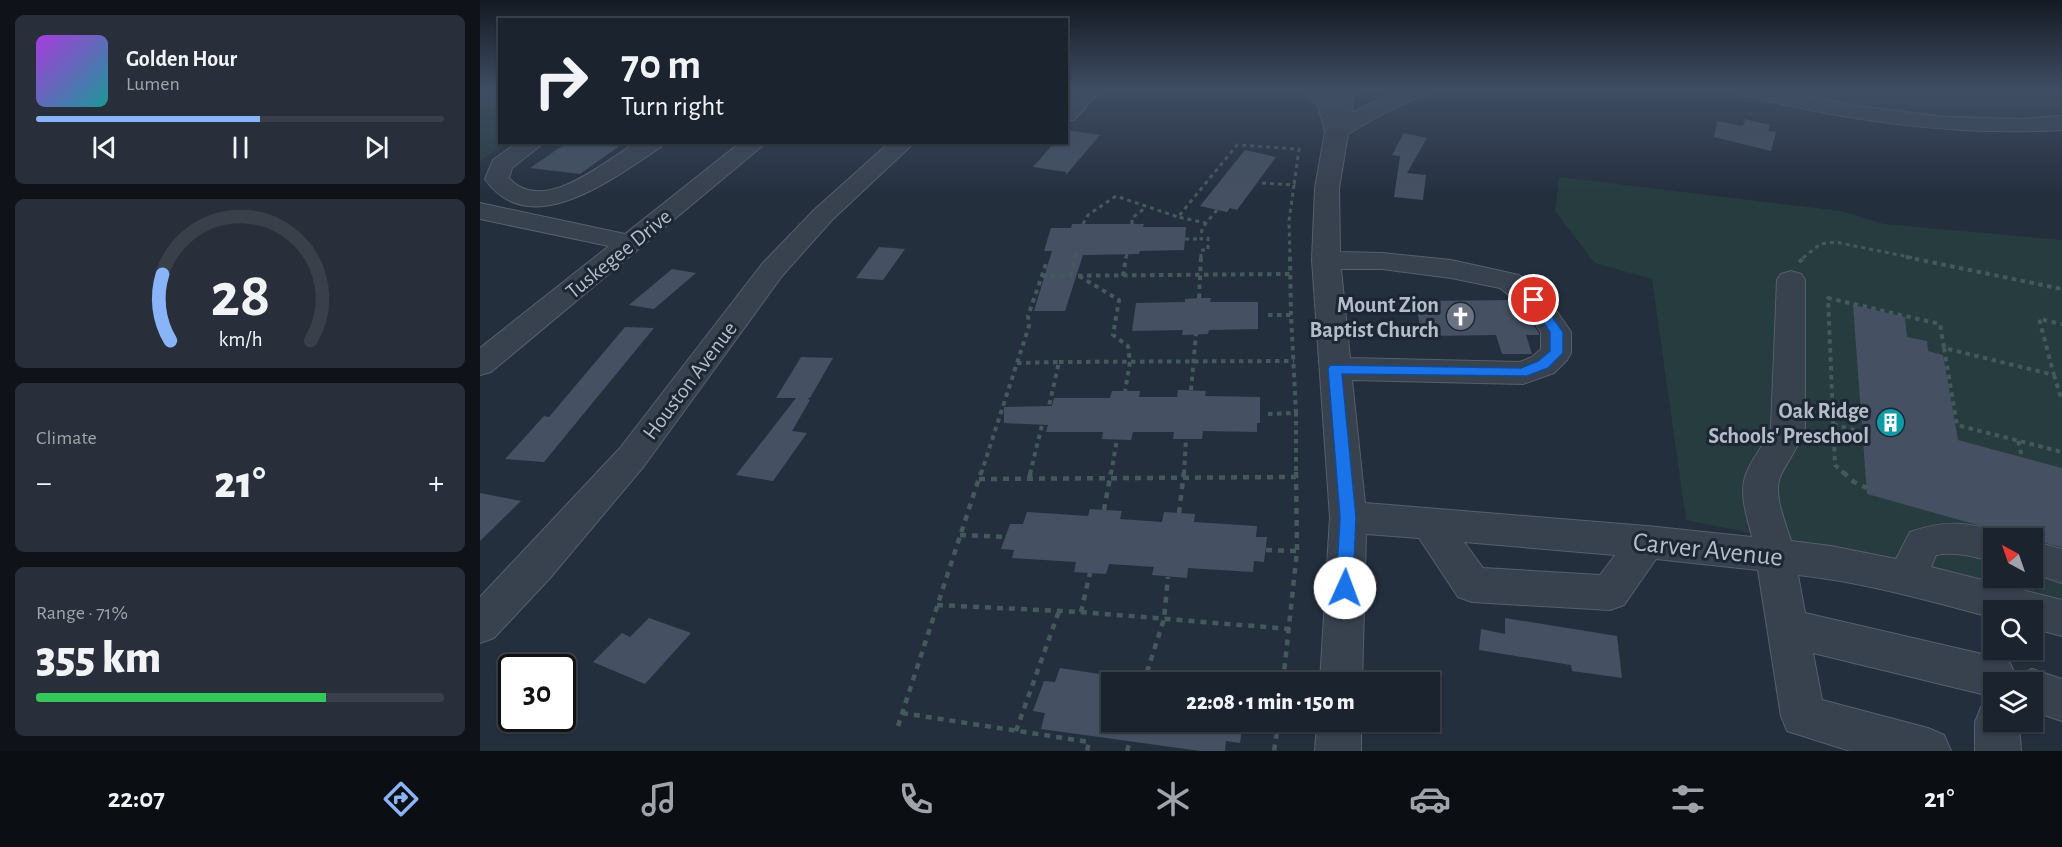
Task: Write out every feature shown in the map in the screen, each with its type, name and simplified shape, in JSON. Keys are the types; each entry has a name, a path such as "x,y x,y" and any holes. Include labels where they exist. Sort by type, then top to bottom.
{"street":[{"path":"1335,125 1336,131"},
{"path":"1337,125 1327,188 1326,261 1348,517 1341,672"},
{"path":"1336,131 1347,125"},
{"path":"531,144 501,165 497,179 513,195 541,199 579,188 650,144"},
{"name":"Tuskegee Drive","path":"480,364 754,144"},
{"name":"Houston Avenue","path":"480,625 536,566 632,457 772,270 823,215 902,144"},
{"path":"480,211 631,243"},
{"path":"1326,261 1405,263 1451,269 1509,281 1534,300 1556,332 1556,353 1543,365 1522,373 1335,369"},
{"path":"1791,280 1788,427 1783,444 1762,477 1761,494 1775,555 1803,716 1928,751"},
{"name":"Carver Avenue","path":"1348,517 1647,542 1831,562 1915,580 2062,618"},
{"path":"1429,523 1472,585 1610,593 1647,542"},
{"path":"1915,580 1912,566 1923,543 1938,537 1958,537 1983,543"},
{"path":"2043,560 2062,566"},
{"path":"1788,628 1983,677"},
{"path":"2043,694 2062,700"},
{"path":"1338,751 1339,732"},
{"path":"1997,732 1998,751"}],"path":[{"path":"1178,217 1237,145 1299,149 1289,221 1296,413 1296,551 1284,672"},
{"path":"1262,183 1294,186"},
{"path":"1083,224 1088,215 1116,196 1178,217 1206,223"},
{"path":"1132,224 1132,218 1145,207"},
{"path":"1201,239 1202,229 1217,210"},
{"path":"1185,239 1208,238 1208,250 1201,250 1198,298"},
{"path":"1791,280 1800,260 1820,244 1835,242 2062,290"},
{"path":"1071,276 1076,254"},
{"path":"1123,276 1127,254"},
{"path":"898,726 1029,326 1028,316 1046,264"},
{"path":"1042,276 1290,274"},
{"path":"1078,276 1119,300 1113,335 1128,346 1130,362 1125,391"},
{"path":"1867,488 1854,482 1835,465 1828,298 1940,324 1957,425 2062,452"},
{"path":"1268,315 1291,315"},
{"path":"2062,324 2038,319 2062,401"},
{"path":"1191,390 1196,334"},
{"path":"1944,348 2054,375"},
{"path":"1017,363 1294,361"},
{"path":"1049,406 1059,363"},
{"path":"1268,414 1296,413"},
{"path":"1833,424 1876,436"},
{"path":"1029,479 1042,425"},
{"path":"1179,513 1186,439"},
{"path":"1104,510 1117,440"},
{"path":"2018,441 2022,457"},
{"path":"979,479 1296,477"},
{"path":"960,535 1005,537"},
{"path":"1266,550 1296,551"},
{"path":"1081,612 1090,573"},
{"path":"1148,672 1164,619 1168,577"},
{"path":"937,605 1081,612 1290,629"},
{"path":"1016,731 1059,611"},
{"path":"902,713 1089,742 1087,751"},
{"path":"1274,751 1277,732"},
{"path":"1128,751 1130,741"}],"green space":[{"path":"480,125 498,125 498,144 511,144 496,150 480,161"},
{"path":"1559,177 1841,211 1884,224 2062,240 2062,607 2002,588 2043,588 2043,528 1983,528 1983,582 1686,520 1652,279 1595,263 1555,211"}],"building":[{"path":"1716,125 1770,125 1768,131 1776,132 1771,151 1714,137"},
{"path":"1068,130 1100,135 1066,175 1066,172 1033,167 1053,144 1068,144"},
{"path":"1404,133 1427,138 1407,173 1426,175 1423,200 1394,197 1400,156 1392,155"},
{"path":"565,144 622,144 580,174 530,168"},
{"path":"1245,150 1276,157 1237,210 1230,208 1227,212 1200,206"},
{"path":"1072,224 1144,224 1143,227 1186,227 1184,250 1083,255 1065,311 1034,311 1052,251 1044,251 1051,228 1071,228"},
{"path":"879,247 905,249 883,280 856,278"},
{"path":"672,269 696,273 654,309 629,305"},
{"path":"1211,298 1210,302 1258,302 1258,329 1209,330 1208,334 1182,335 1183,330 1132,331 1136,303 1185,302 1185,299"},
{"path":"1512,300 1522,309 1539,333 1539,335 1526,335 1532,354 1502,354 1496,335 1431,336 1429,327 1420,327 1417,308 1425,308 1423,301"},
{"name":"Oak Ridge Schools' Preschool","path":"1853,305 1905,317 1907,337 1927,341 1928,351 1943,355 1958,440 2062,468 2062,547 2043,542 2043,528 1988,528 1867,494"},
{"path":"625,327 654,328 544,462 505,459 544,416 549,417"},
{"path":"801,357 833,358 810,398 807,398 810,400 792,431 807,433 773,481 736,475 796,398 776,398"},
{"path":"1178,390 1206,391 1205,396 1260,397 1260,423 1257,423 1257,432 1203,431 1202,439 1173,439 1174,432 1133,432 1131,440 1102,439 1103,432 1046,432 1048,425 1004,423 1004,407 1052,406 1054,398 1110,398 1112,391 1140,391 1139,397 1177,397"},
{"path":"480,493 521,501 480,541"},
{"path":"1090,509 1122,511 1120,519 1162,522 1164,512 1195,514 1194,522 1257,526 1256,537 1267,537 1264,562 1254,561 1253,572 1188,568 1187,578 1152,575 1154,567 1109,564 1106,574 1074,572 1076,562 1012,558 1014,550 1001,549 1010,524 1023,524 1027,512 1088,516"},
{"path":"649,618 691,633 645,684 593,662 622,633 630,637"},
{"path":"1505,618 1617,636 1622,678 1572,671 1571,665 1479,650 1481,629 1505,634"},
{"path":"1060,668 1101,674 1101,732 1242,732 1240,743 1226,741 1225,751 1200,751 1041,729 1045,713 1033,711 1044,681 1055,682"}],"place":[{"name":"Mount Zion Baptist Church","path":"1460,317"},
{"name":"Oak Ridge Schools' Preschool","path":"1890,423"}],"route":[{"path":"1345,588 1348,517 1335,369 1522,373 1543,365 1556,353 1556,332 1534,300"}]}
